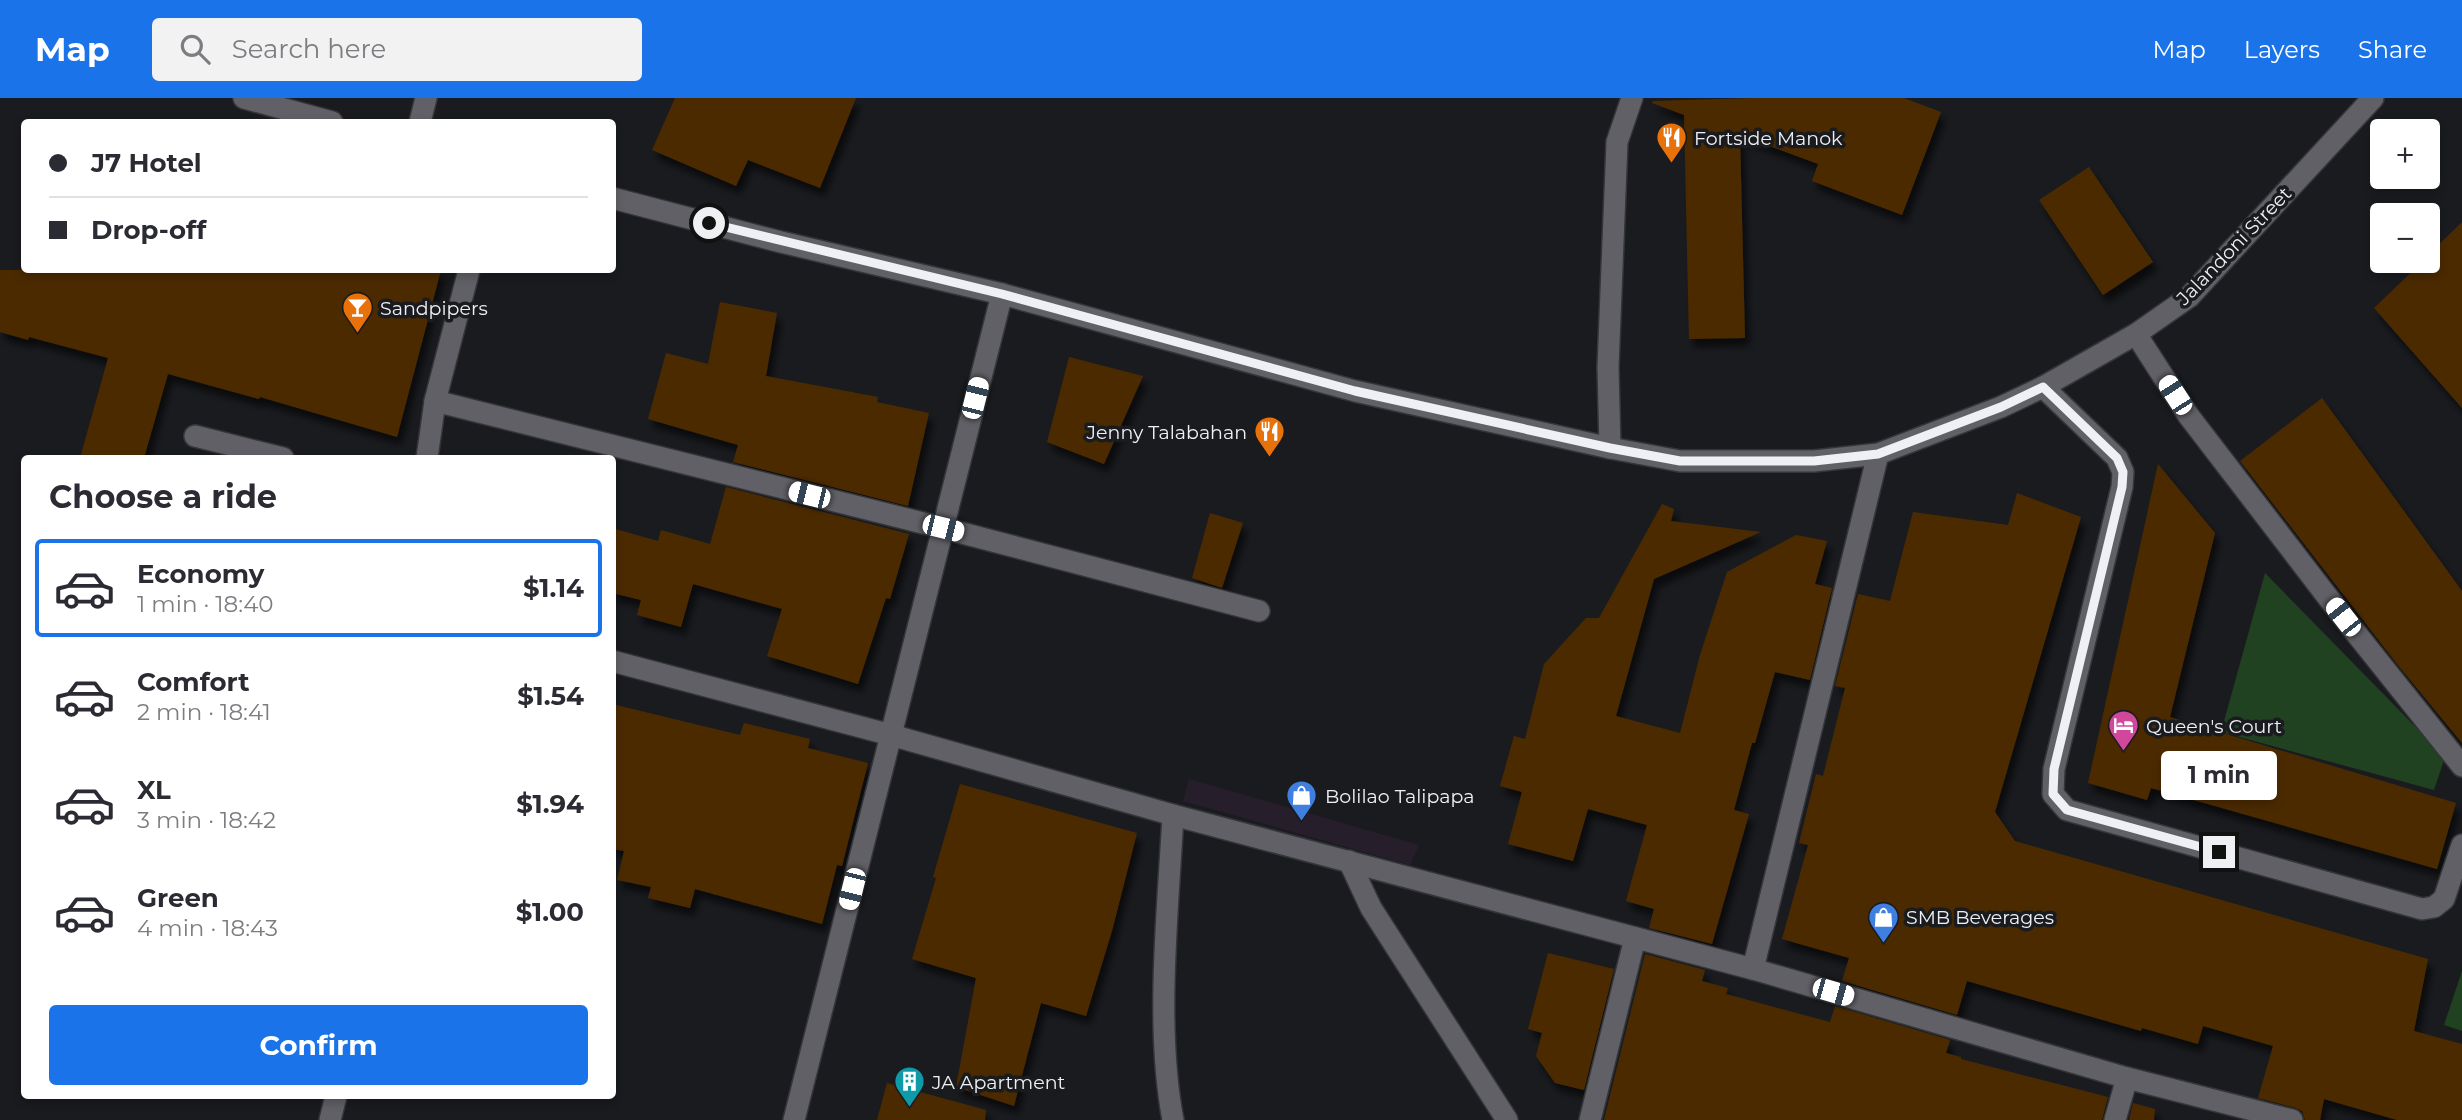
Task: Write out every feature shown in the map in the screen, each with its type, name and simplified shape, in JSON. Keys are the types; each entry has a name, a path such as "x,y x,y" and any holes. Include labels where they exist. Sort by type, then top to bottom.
{"street":[{"path":"244,98 321,119"},
{"path":"420,119 426,98"},
{"path":"1610,448 1608,367 1617,142 1632,98"},
{"name":"Jalandoni Street","path":"616,199 781,242 1002,294 1355,391 1610,448 1680,461 1814,461 1878,454 2001,407 2043,387 2136,334 2189,297 2374,98"},
{"path":"427,455 435,401 468,273"},
{"path":"794,1120 1002,294"},
{"path":"2136,334 2188,415 2462,766"},
{"path":"2043,387 2117,458 2123,472 2122,487 2054,769 2053,794 2067,810 2422,909 2434,907 2444,899 2462,845"},
{"path":"435,401 943,528 1259,611"},
{"path":"195,436 271,455"},
{"path":"1753,969 1878,454"},
{"path":"616,662 891,735 1173,815 1753,969 2127,1078 2292,1120"},
{"path":"1173,815 1166,960 1166,1069 1173,1120"},
{"path":"1349,861 1371,908 1507,1120"},
{"path":"1590,1120 1635,938"},
{"path":"2115,1120 2127,1078"},
{"path":"330,1120 336,1099"}],"shaded area":[{"name":"Bolilao Talipapa","path":"1189,779 1419,845 1410,865 1183,801"}],"green space":[{"path":"2265,573 2445,757 2434,790 2221,732"},
{"path":"2462,971 2462,1031 2444,1025"}],"building":[{"path":"675,98 856,98 820,188 748,160 736,186 652,150"},
{"path":"1754,98 1904,98 1941,112 1902,215 1812,181 1818,164 1740,135 1745,338 1689,339 1684,115 1652,103"},
{"path":"2089,167 2153,262 2103,295 2039,200"},
{"path":"2462,222 2462,408 2374,308 2410,273 2440,273 2440,243"},
{"path":"0,270 21,270 21,273 440,273 397,437 260,397 259,399 168,374 145,455 81,455 108,358 0,332"},
{"path":"720,302 777,313 766,376 878,397 877,402 929,413 908,506 733,462 738,445 648,419 666,353 708,364"},
{"path":"1069,357 1143,376 1104,464 1047,442"},
{"path":"2322,398 2462,591 2462,743 2397,664 2240,461"},
{"path":"2158,464 2215,533 2170,717 2456,803 2437,869 2151,788 2147,800 2088,783"},
{"path":"726,487 909,534 890,599 886,598 858,684 767,656 782,609 693,584 681,627 637,615 641,600 616,594 616,529 658,541 661,530 710,544"},
{"path":"2017,493 2081,517 1995,812 2015,841 2428,959 2414,1031 2462,1044 2462,1120 2397,1120 2324,1099 2320,1120 2305,1120 2302,1111 2296,1108 2258,1098 2273,1046 2203,1026 2198,1044 2142,1028 2141,1031 1967,981 1957,1015 1842,981 1849,958 1782,939 1808,845 1799,843 1816,774 1823,776 1845,688 1835,686 1858,594 1890,601 1913,512 2008,525"},
{"path":"1662,504 1674,509 1671,521 1761,532 1654,579 1616,716 1680,733 1700,655 1727,572 1796,535 1827,541 1815,584 1832,588 1810,680 1775,672 1734,810 1749,814 1712,944 1649,928 1654,909 1626,901 1647,825 1588,809 1573,861 1508,844 1522,792 1500,786 1514,736 1525,739 1544,664 1586,618 1599,618"},
{"path":"1210,513 1243,523 1222,588 1192,578"},
{"path":"616,705 740,735 744,723 810,739 808,748 868,763 842,866 837,865 822,924 695,889 690,908 648,898 651,887 617,880 624,851 616,850"},
{"path":"960,784 1137,833 1112,931 1086,1016 1041,1003 1014,1106 956,1087 976,978 912,959"},
{"path":"1548,953 1614,969 1584,1090 1555,1083 1536,1056 1542,1033 1528,1029"},
{"path":"1645,954 1705,970 1702,981 1728,988 1726,994 1830,1022 1835,1006 1950,1040 1946,1053 1961,1059 2108,1097 2102,1120 1604,1120"},
{"name":"JA Apartment","path":"887,1083 986,1110 985,1120 877,1120"},
{"path":"2133,1103 2155,1109 2154,1120 2129,1120"}],"place":[{"name":"Fortside Manok","path":"1671,165"},
{"name":"Sandpipers","path":"357,335"},
{"name":"Jenny Talabahan","path":"1270,459"},
{"name":"Queen's Court","path":"2123,753"},
{"name":"Bolilao Talipapa","path":"1302,823"},
{"name":"SMB Beverages","path":"1883,944"},
{"name":"JA Apartment","path":"909,1109"}],"route":[{"path":"709,223 1002,294 1355,391 1680,461 1814,461 1878,454 2001,407 2043,387 2117,458 2123,472 2122,487 2054,769 2053,794 2067,810 2219,852"}]}
